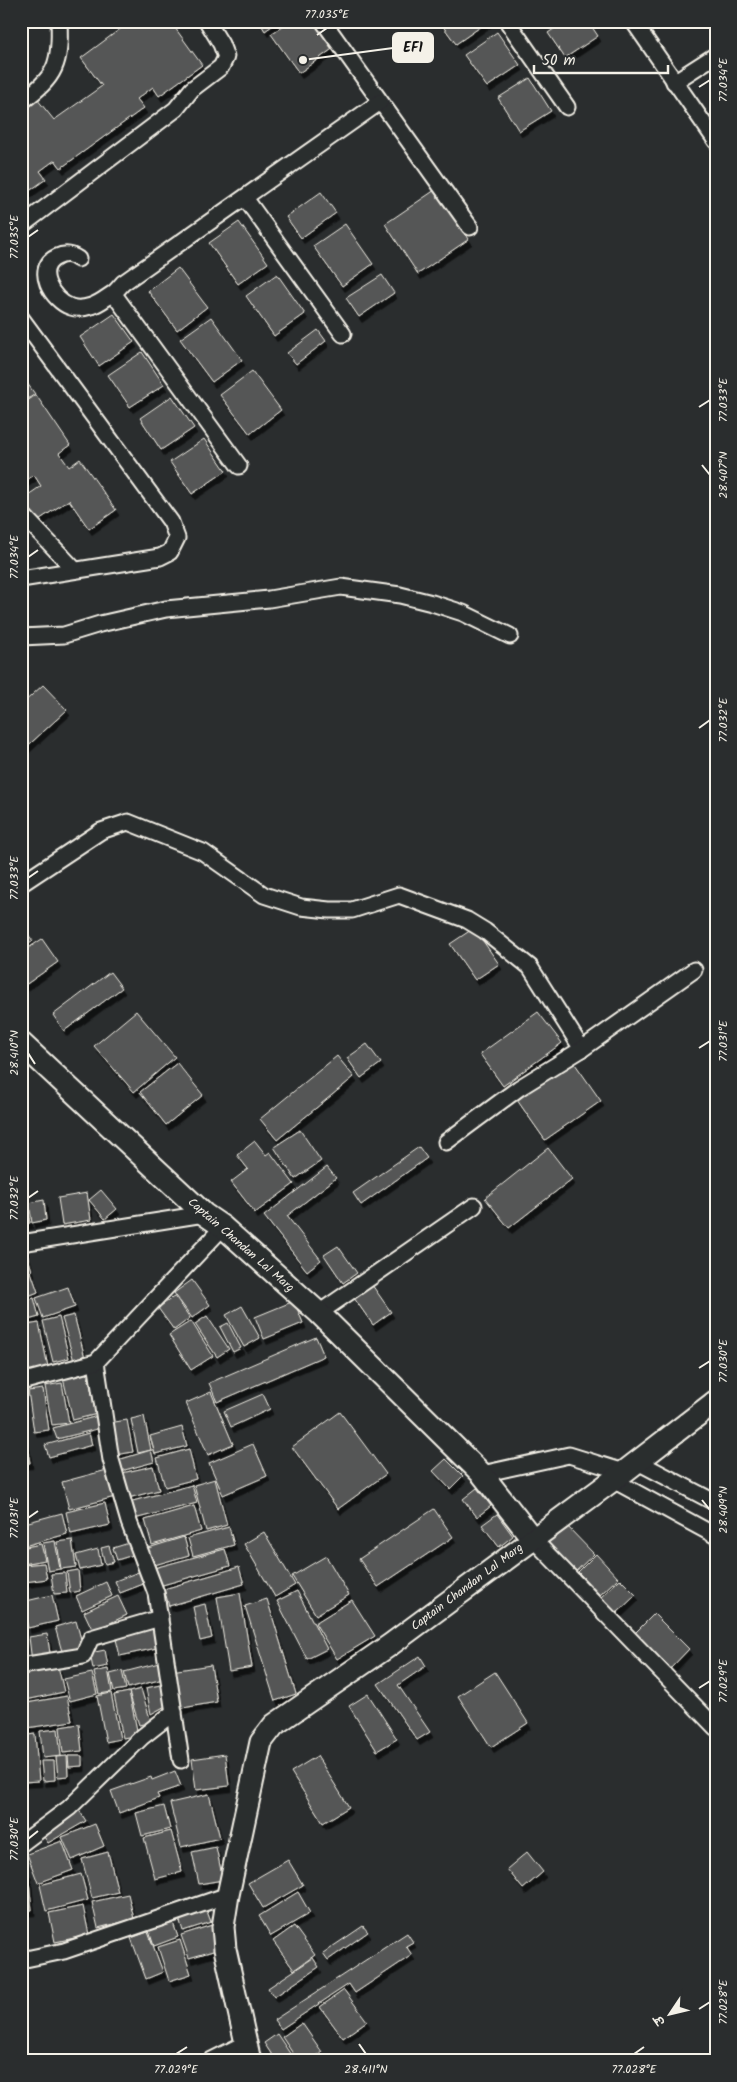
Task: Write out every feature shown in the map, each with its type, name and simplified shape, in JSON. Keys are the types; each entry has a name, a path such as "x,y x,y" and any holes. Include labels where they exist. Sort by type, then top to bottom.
{"street":[{"path":"21,102 43,86 53,71 58,52 58,21"},
{"path":"21,226 176,109 192,89 221,67 226,57 221,44 207,21"},
{"path":"323,21 470,228"},
{"path":"507,21 567,107"},
{"path":"633,21 716,141"},
{"path":"674,82 716,55"},
{"path":"78,259 72,255 62,254 52,259 46,266 45,274 48,285 62,303 72,308 93,306 114,292 123,283 380,102"},
{"path":"245,198 343,334"},
{"path":"114,292 239,466"},
{"path":"21,318 167,516 176,531 177,538 170,552 160,557 21,579"},
{"path":"21,513 75,570"},
{"path":"21,637 64,635 100,624 166,609 269,599 341,588 400,595 432,603 463,613 510,636"},
{"path":"21,884 101,831 128,822 203,852 264,895 302,907 352,910 399,895 467,920 485,931 530,966 582,1049"},
{"path":"446,1142 519,1088 582,1049 694,970"},
{"name":"Captain Chandan Lal Marg","path":"21,1043 204,1214 223,1227 319,1313 482,1474 532,1538 390,1645 274,1725 261,1742 228,1895 223,1927 225,1950 248,2052"},
{"path":"319,1313 474,1206"},
{"path":"21,1243 204,1214"},
{"path":"21,1382 96,1362 223,1227"},
{"path":"96,1362 111,1460 129,1522 156,1593 181,1760"},
{"path":"716,1402 532,1538 716,1728"},
{"path":"482,1474 569,1455 625,1471 716,1503"},
{"path":"625,1471 716,1536"},
{"path":"21,1666 83,1656 91,1638 160,1618"},
{"path":"21,1844 70,1808 142,1737 174,1712"},
{"path":"21,1960 64,1952 228,1895"},
{"path":"210,2061 248,2052"}],"building":[{"path":"131,21 170,21 202,65 159,96 153,87 137,99 144,108 61,168 55,160 40,171 46,179 21,197 21,110 37,99 54,120 102,86 81,58"},
{"path":"259,21 279,21 265,31"},
{"path":"290,21 317,21 335,47 299,73 271,34"},
{"path":"439,21 489,21 456,44"},
{"path":"565,21 588,21 598,36 565,58 548,33"},
{"path":"497,32 520,65 487,87 464,55"},
{"path":"530,78 551,111 519,131 498,98"},
{"path":"435,190 469,239 418,274 385,224"},
{"path":"321,192 336,213 301,238 286,217"},
{"path":"239,222 268,263 238,284 209,243"},
{"path":"345,224 373,264 342,286 313,246"},
{"path":"178,268 207,307 177,330 148,291"},
{"path":"277,274 305,314 274,336 246,296"},
{"path":"382,275 394,293 359,317 346,298"},
{"path":"114,314 134,342 99,366 80,337"},
{"path":"211,317 242,360 212,382 180,339"},
{"path":"318,330 326,341 296,364 287,353"},
{"path":"142,352 164,385 130,407 108,375"},
{"path":"252,371 281,410 250,434 220,395"},
{"path":"21,375 35,394 21,404"},
{"path":"36,395 70,445 59,453 69,467 80,459 116,510 89,529 69,500 34,523 21,506 21,500 41,486 34,475 21,484 21,405"},
{"path":"172,396 194,428 161,450 140,418"},
{"path":"204,439 226,471 192,494 170,462"},
{"path":"43,685 67,710 21,752 21,705"},
{"path":"21,925 33,941 21,950"},
{"path":"474,928 499,964 475,980 450,944"},
{"path":"42,939 58,962 21,988 21,953"},
{"path":"110,972 122,988 64,1031 53,1015"},
{"path":"136,1011 175,1057 134,1092 94,1046"},
{"path":"538,1012 562,1043 503,1086 480,1054"},
{"path":"367,1044 381,1063 361,1078 347,1058"},
{"path":"337,1056 354,1077 277,1140 260,1119"},
{"path":"573,1061 601,1101 545,1140 517,1100"},
{"path":"177,1063 203,1095 166,1125 140,1092"},
{"path":"300,1130 321,1161 295,1179 274,1147"},
{"path":"255,1141 266,1155 270,1152 294,1184 255,1213 231,1182 248,1169 237,1155"},
{"path":"419,1147 427,1158 361,1205 353,1193"},
{"path":"548,1148 572,1179 509,1228 485,1198"},
{"path":"327,1167 336,1178 287,1216 321,1260 307,1271 264,1216"},
{"path":"101,1190 117,1209 105,1219 89,1200"},
{"path":"87,1193 91,1220 62,1225 58,1198"},
{"path":"44,1200 46,1220 32,1223 29,1203"},
{"path":"27,1208 30,1223 21,1225 21,1209"},
{"path":"338,1246 357,1273 343,1283 324,1255"},
{"path":"25,1247 32,1271 21,1275 21,1249"},
{"path":"31,1272 38,1292 21,1299 21,1276"},
{"path":"192,1280 210,1305 192,1318 174,1293"},
{"path":"372,1285 391,1312 373,1325 354,1298"},
{"path":"68,1287 75,1307 43,1318 36,1298"},
{"path":"175,1296 190,1318 174,1330 158,1308"},
{"path":"34,1298 39,1317 21,1322 21,1302"},
{"path":"294,1301 303,1323 264,1339 255,1317"},
{"path":"242,1306 260,1338 244,1347 226,1315"},
{"path":"74,1315 85,1358 74,1361 62,1318"},
{"path":"207,1316 229,1349 217,1357 195,1324"},
{"path":"59,1317 69,1358 53,1362 43,1321"},
{"path":"191,1321 213,1356 191,1370 169,1335"},
{"path":"39,1323 48,1367 29,1371 21,1326"},
{"path":"228,1323 241,1348 233,1352 220,1327"},
{"path":"316,1337 324,1356 217,1402 209,1383"},
{"path":"21,1352 26,1370 21,1371"},
{"path":"87,1372 97,1414 73,1420 63,1378"},
{"path":"62,1383 69,1423 52,1425 45,1386"},
{"path":"43,1389 49,1430 34,1432 28,1391"},
{"path":"211,1392 233,1444 208,1455 186,1403"},
{"path":"263,1394 270,1409 231,1427 224,1411"},
{"path":"21,1408 24,1436 21,1437"},
{"path":"340,1412 386,1474 338,1509 292,1447"},
{"path":"98,1416 101,1428 57,1439 53,1428"},
{"path":"144,1416 151,1450 138,1453 131,1419"},
{"path":"127,1420 133,1452 115,1455 109,1423"},
{"path":"182,1427 187,1446 155,1454 150,1436"},
{"path":"89,1433 92,1445 49,1457 45,1445"},
{"path":"26,1441 30,1463 21,1464 21,1442"},
{"path":"253,1444 267,1476 223,1495 209,1463"},
{"path":"189,1449 196,1479 165,1487 157,1458"},
{"path":"151,1450 154,1462 121,1471 118,1460"},
{"path":"446,1459 463,1476 450,1489 433,1471"},
{"path":"153,1466 159,1490 128,1498 122,1473"},
{"path":"107,1470 115,1497 69,1509 62,1482"},
{"path":"215,1479 227,1525 206,1531 194,1485"},
{"path":"192,1485 197,1503 134,1519 129,1502"},
{"path":"477,1488 491,1506 477,1517 463,1499"},
{"path":"105,1503 110,1525 71,1534 66,1512"},
{"path":"194,1506 201,1531 152,1545 145,1520"},
{"path":"434,1509 453,1537 378,1587 359,1559"},
{"path":"62,1513 67,1534 24,1546 21,1524"},
{"path":"497,1514 513,1536 499,1547 482,1525"},
{"path":"566,1525 594,1554 573,1574 546,1545"},
{"path":"229,1527 234,1545 193,1556 188,1538"},
{"path":"264,1532 295,1585 275,1597 244,1544"},
{"path":"184,1537 189,1555 151,1566 145,1549"},
{"path":"72,1540 76,1567 61,1569 57,1542"},
{"path":"55,1541 60,1569 48,1571 43,1543"},
{"path":"129,1543 133,1555 117,1560 113,1548"},
{"path":"41,1544 45,1560 23,1564 21,1548"},
{"path":"109,1546 114,1562 105,1564 101,1548"},
{"path":"98,1549 101,1565 80,1570 76,1555"},
{"path":"225,1549 230,1566 159,1586 154,1568"},
{"path":"596,1554 618,1578 600,1595 578,1572"},
{"path":"326,1556 349,1595 316,1615 292,1576"},
{"path":"44,1563 47,1579 25,1582 23,1565"},
{"path":"239,1567 244,1584 169,1606 164,1589"},
{"path":"78,1570 80,1591 70,1593 67,1572"},
{"path":"141,1571 146,1583 120,1593 115,1581"},
{"path":"65,1573 67,1593 54,1594 51,1574"},
{"path":"620,1579 636,1595 616,1614 600,1598"},
{"path":"106,1582 112,1596 82,1610 76,1596"},
{"path":"297,1591 327,1649 307,1659 277,1601"},
{"path":"240,1593 252,1667 229,1671 217,1597"},
{"path":"52,1595 58,1621 28,1628 22,1602"},
{"path":"118,1596 127,1615 93,1631 84,1612"},
{"path":"267,1599 296,1694 275,1701 245,1606"},
{"path":"352,1600 375,1636 337,1659 315,1623"},
{"path":"205,1604 212,1638 200,1641 193,1607"},
{"path":"654,1614 689,1649 670,1669 634,1634"},
{"path":"76,1621 84,1650 63,1655 55,1627"},
{"path":"157,1626 161,1647 120,1656 115,1635"},
{"path":"47,1634 51,1659 32,1662 29,1637"},
{"path":"105,1650 108,1666 93,1669 90,1653"},
{"path":"420,1656 426,1666 398,1685 430,1732 417,1740 378,1684"},
{"path":"159,1663 163,1679 128,1688 124,1672"},
{"path":"211,1665 217,1702 177,1709 171,1671"},
{"path":"58,1666 64,1692 21,1701 21,1674"},
{"path":"108,1669 112,1692 99,1694 94,1672"},
{"path":"122,1671 126,1689 114,1691 110,1674"},
{"path":"495,1672 528,1723 491,1747 458,1696"},
{"path":"92,1673 97,1694 70,1701 64,1679"},
{"path":"165,1684 169,1704 151,1714 146,1688"},
{"path":"141,1689 151,1722 139,1725 129,1692"},
{"path":"129,1692 138,1735 123,1738 114,1695"},
{"path":"111,1693 120,1739 106,1742 97,1696"},
{"path":"368,1694 397,1739 377,1751 349,1706"},
{"path":"67,1696 72,1721 21,1729 21,1704"},
{"path":"79,1724 82,1751 63,1753 60,1727"},
{"path":"58,1729 61,1756 43,1758 40,1731"},
{"path":"35,1734 39,1781 23,1782 21,1736"},
{"path":"225,1754 229,1786 196,1790 192,1759"},
{"path":"67,1756 68,1776 58,1777 56,1757"},
{"path":"68,1756 82,1756 82,1766 69,1767"},
{"path":"317,1756 349,1807 323,1823 291,1772"},
{"path":"41,1761 54,1761 55,1780 43,1781"},
{"path":"175,1771 181,1786 157,1794 159,1798 119,1813 111,1791 151,1777 152,1780"},
{"path":"209,1794 220,1838 181,1847 170,1803"},
{"path":"164,1806 170,1829 142,1836 136,1813"},
{"path":"79,1810 86,1821 48,1843 41,1832"},
{"path":"95,1824 104,1846 72,1860 62,1837"},
{"path":"171,1831 182,1872 155,1879 144,1838"},
{"path":"62,1841 73,1870 38,1883 27,1854"},
{"path":"216,1847 223,1880 199,1884 192,1852"},
{"path":"108,1852 118,1892 92,1898 82,1859"},
{"path":"527,1852 543,1872 523,1889 507,1869"},
{"path":"288,1860 303,1885 263,1908 248,1883"},
{"path":"21,1872 28,1872 32,1910 21,1911"},
{"path":"81,1874 88,1900 46,1911 40,1885"},
{"path":"298,1892 310,1913 271,1936 259,1916"},
{"path":"128,1894 134,1919 98,1928 92,1902"},
{"path":"83,1906 89,1935 55,1942 49,1913"},
{"path":"205,1906 211,1922 183,1931 178,1915"},
{"path":"171,1917 178,1937 154,1946 147,1925"},
{"path":"212,1925 220,1949 189,1958 181,1935"},
{"path":"294,1926 315,1955 294,1970 273,1941"},
{"path":"363,1926 368,1932 328,1960 323,1953"},
{"path":"148,1932 163,1972 146,1979 131,1938"},
{"path":"407,1933 413,1942 406,1946 412,1955 355,1993 349,1984 281,2029 274,2020"},
{"path":"180,1940 191,1974 169,1981 158,1947"},
{"path":"313,1958 319,1967 274,1997 268,1988"},
{"path":"344,1990 367,2021 343,2038 320,2007"},
{"path":"302,2023 322,2052 310,2061 298,2061 282,2037"},
{"path":"277,2034 295,2061 276,2061 264,2043"}],"place":[{"name":"EF1","path":"303,60"}]}
